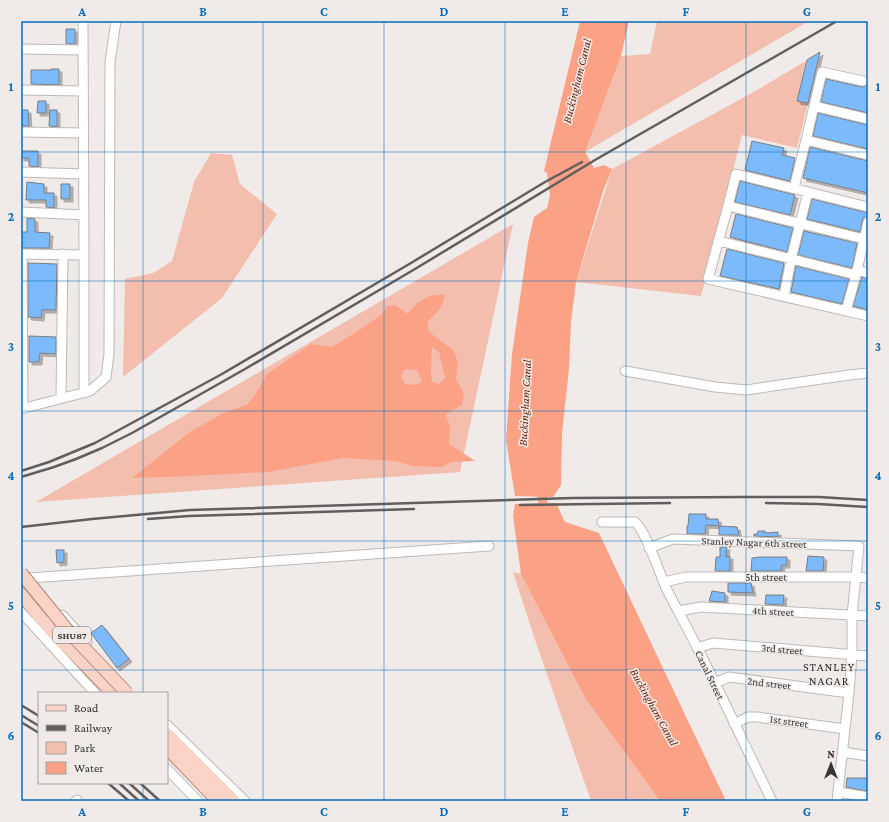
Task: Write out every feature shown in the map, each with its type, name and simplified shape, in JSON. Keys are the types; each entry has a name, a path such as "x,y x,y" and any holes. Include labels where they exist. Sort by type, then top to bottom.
{"main road":[{"name":"SHU87","path":"24,576 69,632 126,692"},
{"name":"SHU87","path":"21,594 59,639 112,692"},
{"path":"168,735 234,801"},
{"path":"168,749 218,801"}],"street":[{"path":"82,21 84,393"},
{"path":"84,255 21,254 22,408 90,391 106,377 109,354 110,62 116,21"},
{"path":"21,49 83,50"},
{"path":"794,188 822,72 863,81"},
{"path":"21,90 83,91"},
{"path":"814,106 868,119"},
{"path":"21,132 83,133"},
{"path":"806,140 868,155"},
{"path":"21,172 84,174"},
{"path":"868,207 736,174 708,280 868,316"},
{"path":"784,296 791,259 808,192"},
{"path":"728,206 864,239"},
{"path":"21,212 84,215"},
{"path":"846,311 868,226"},
{"path":"719,242 791,259 856,272 868,272"},
{"path":"61,398 63,254"},
{"path":"625,371 715,387 746,390 849,374 868,373"},
{"name":"Canal Street","path":"602,522 635,522 637,524 678,611 715,683 772,801"},
{"name":"Stanley Nagar 6th street","path":"649,548 673,539 859,546 856,577"},
{"path":"24,576 489,546"},
{"path":"24,576 133,692"},
{"name":"5th street","path":"664,582 686,577 868,578"},
{"path":"856,577 852,615 852,654 849,693 837,797 868,797"},
{"name":"4th street","path":"678,611 701,607 868,616"},
{"path":"21,612 94,692"},
{"name":"3rd street","path":"697,648 713,643 868,656"},
{"name":"2nd street","path":"715,683 729,677 849,693"},
{"name":"1st street","path":"734,724 748,717 757,717 845,729"},
{"path":"168,726 245,801"},
{"path":"843,752 868,756"},
{"path":"168,769 198,801"}],"green space":[{"path":"657,21 809,21 585,152 621,56 650,54"},
{"path":"806,61 797,100 808,103 797,148 742,135 701,296 576,282 612,169 752,93"},
{"path":"211,153 232,155 240,184 277,214 222,298 123,377 125,279 153,273 172,261 194,182"},
{"path":"513,224 460,472 36,502"},
{"path":"513,572 521,574 585,698 660,801 591,801"}],"water":[{"path":"580,21 629,21 621,56 585,152 594,168 604,165 612,169 603,191 576,282 571,322 569,369 562,433 561,485 553,497 515,496 506,440 512,354 528,243 534,217 547,208 550,195 547,173 544,171"},
{"path":"445,294 440,309 428,320 428,331 454,351 458,362 456,379 464,393 462,405 445,415 450,426 449,444 475,461 451,462 441,467 414,466 395,461 343,458 268,472 132,478 190,432 225,412 247,405 255,395 267,374 311,344 332,347 382,314 387,306 395,305 408,314 417,303 429,296","holes":["432,347 439,352 445,378 439,384 432,382","405,369 417,370 422,382 416,385 405,384 401,376"]},
{"path":"556,503 565,522 599,533 726,801 660,801 585,698 521,574 513,516 515,504"}],"building":[{"path":"66,29 75,29 75,44 66,44"},
{"path":"820,52 808,103 797,101 807,60"},
{"path":"59,69 59,85 31,84 31,70"},
{"path":"826,79 862,87 868,85 868,113 821,102"},
{"path":"38,101 46,101 46,113 37,113"},
{"path":"21,110 28,110 29,126 21,126"},
{"path":"50,110 57,110 57,127 49,126"},
{"path":"818,113 868,125 868,149 813,136"},
{"path":"752,141 784,148 782,155 795,158 790,181 745,170"},
{"path":"810,147 868,161 868,193 803,178"},
{"path":"21,151 38,151 38,167 29,166 29,158 21,158"},
{"path":"740,181 795,195 790,215 735,202"},
{"path":"27,182 44,184 44,193 54,193 54,208 46,207 46,200 26,200"},
{"path":"61,184 70,184 70,199 61,199"},
{"path":"812,199 868,213 868,216 863,218 860,232 807,219"},
{"path":"736,214 793,228 787,252 730,237"},
{"path":"27,218 35,219 35,232 50,233 49,248 21,248 21,232 27,232"},
{"path":"804,231 857,243 852,268 798,255"},
{"path":"727,249 784,263 779,289 720,276"},
{"path":"28,263 57,264 56,310 42,310 41,318 28,317"},
{"path":"796,266 849,279 842,304 791,292"},
{"path":"862,277 868,279 868,310 853,306"},
{"path":"29,336 56,337 56,354 40,353 39,362 29,362"},
{"path":"689,514 706,514 706,519 718,519 719,526 706,525 705,534 687,534"},
{"path":"719,526 737,527 739,535 719,535"},
{"path":"758,531 765,531 765,533 778,532 778,537 754,536 754,534 757,534"},
{"path":"720,547 727,547 726,557 730,556 730,571 715,571 716,557 720,557"},
{"path":"56,550 64,550 64,562 57,563"},
{"path":"808,556 824,557 823,571 806,571"},
{"path":"787,557 787,565 782,565 781,571 751,571 752,558"},
{"path":"728,583 751,583 753,593 728,592"},
{"path":"712,591 725,593 725,602 709,601"},
{"path":"766,595 784,595 783,605 765,604"},
{"path":"102,625 129,659 117,668 91,633"},
{"path":"847,778 868,778 867,791 846,787"}],"waterway":[{"name":"Buckingham Canal","path":"540,485 545,516"}],"railway":[{"path":"21,477 76,459 132,433 245,369 415,269 595,160 837,21"},
{"path":"21,471 49,462 95,443 222,374 545,182 582,162"},
{"path":"21,527 190,510 572,498 819,497 868,500"},
{"path":"520,505 670,503"},
{"path":"766,503 868,507"},
{"path":"148,519 189,516 414,509"},
{"path":"21,705 38,715"},
{"path":"21,715 38,725"},
{"path":"21,722 38,732"},
{"path":"109,784 129,801"},
{"path":"120,784 139,801"},
{"path":"130,784 149,801"},
{"path":"141,784 160,801"}],"district":[{"name":"STANLEY NAGAR","path":"829,674"}]}
